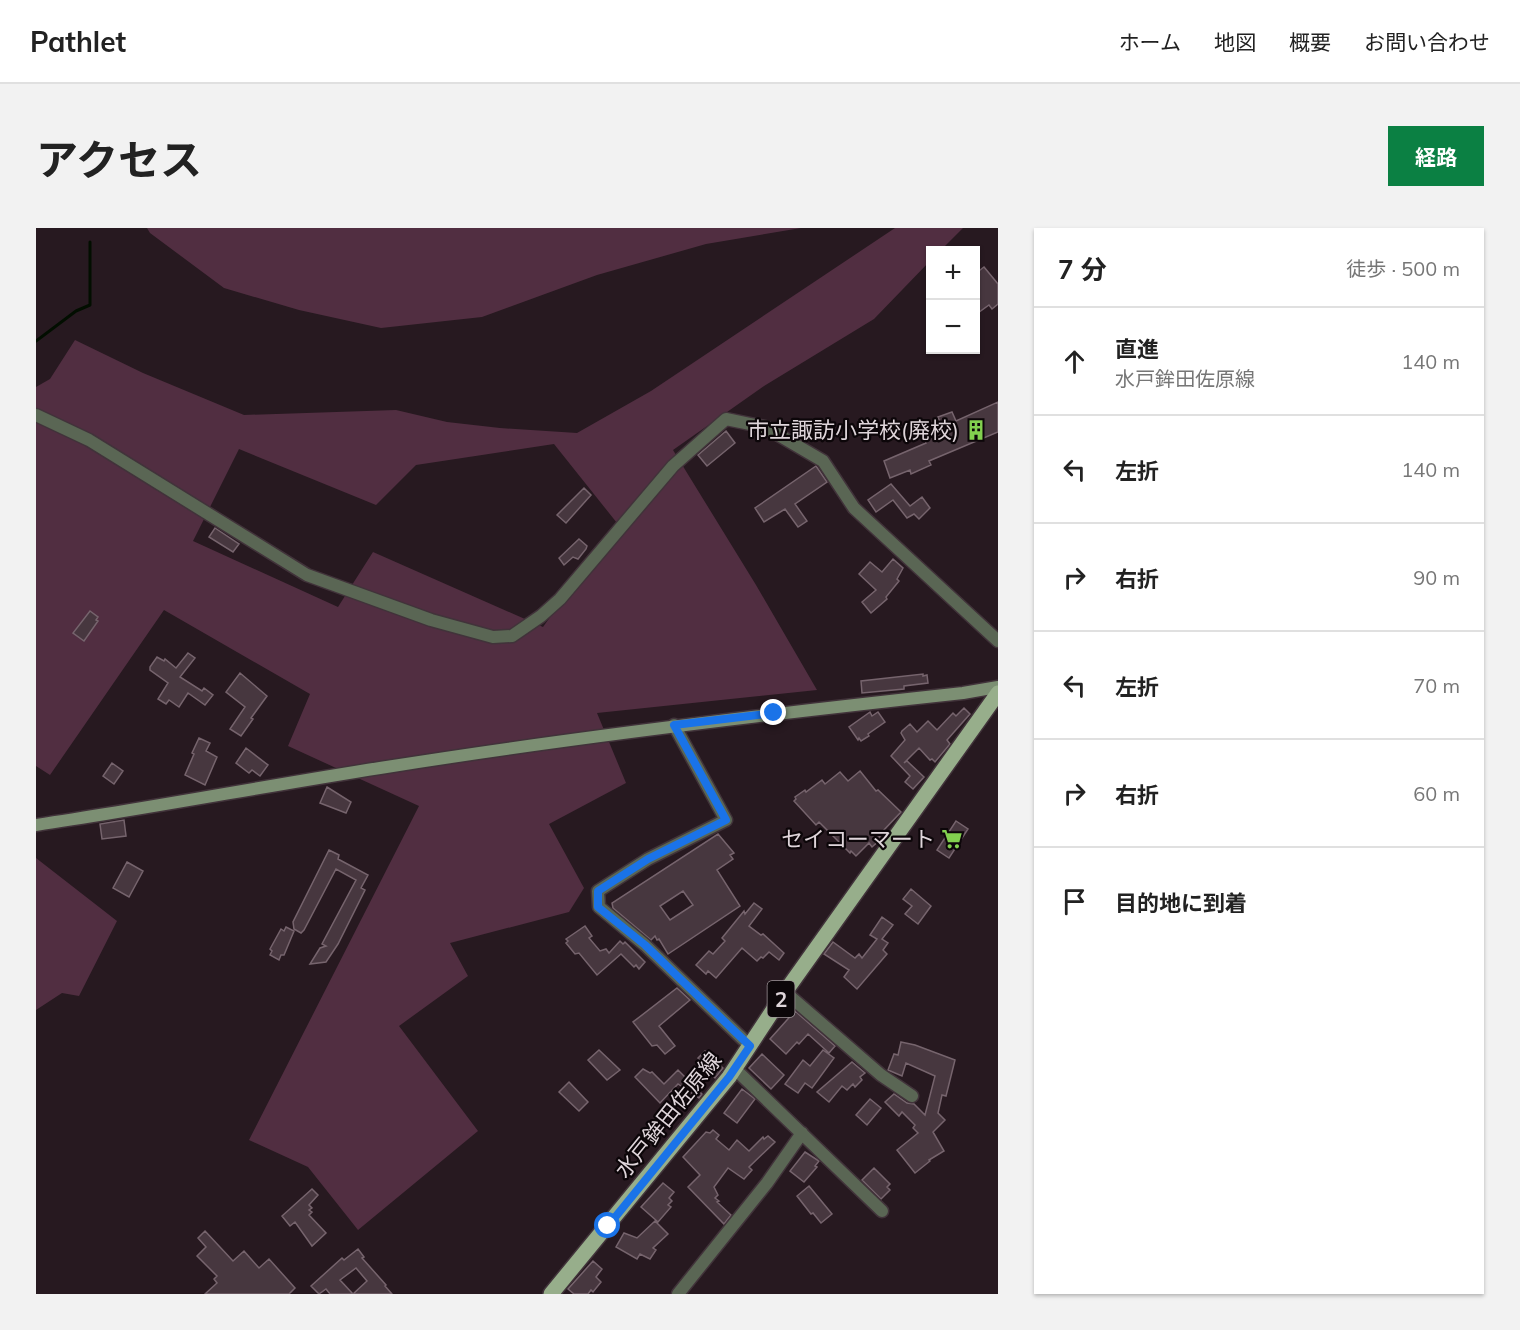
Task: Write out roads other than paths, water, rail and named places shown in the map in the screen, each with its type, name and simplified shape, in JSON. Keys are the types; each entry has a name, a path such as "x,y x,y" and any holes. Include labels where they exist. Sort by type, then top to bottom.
{"main road":[{"name":"水戸鉾田佐原線","path":"557,1292 735,1068 785,992 998,693"}],"street":[{"path":"36,415 89,440 307,575 431,620 494,637 512,636 541,616 560,599 673,466 726,419 765,427 824,461 854,508 998,641"},
{"path":"36,825 151,808 390,766 674,725 963,693 998,687"},
{"path":"674,725 726,820 648,859 598,891 598,907 645,945 750,1046"},
{"path":"785,992 881,1075 912,1095"},
{"path":"735,1068 882,1211"},
{"path":"678,1294 767,1184 802,1133"}],"waterway":[{"path":"36,341 76,311 90,305 90,242"}],"place":[{"name":"市立諏訪小学校(廃校)","path":"976,430"},
{"name":"セイコーマート","path":"952,839"}]}
